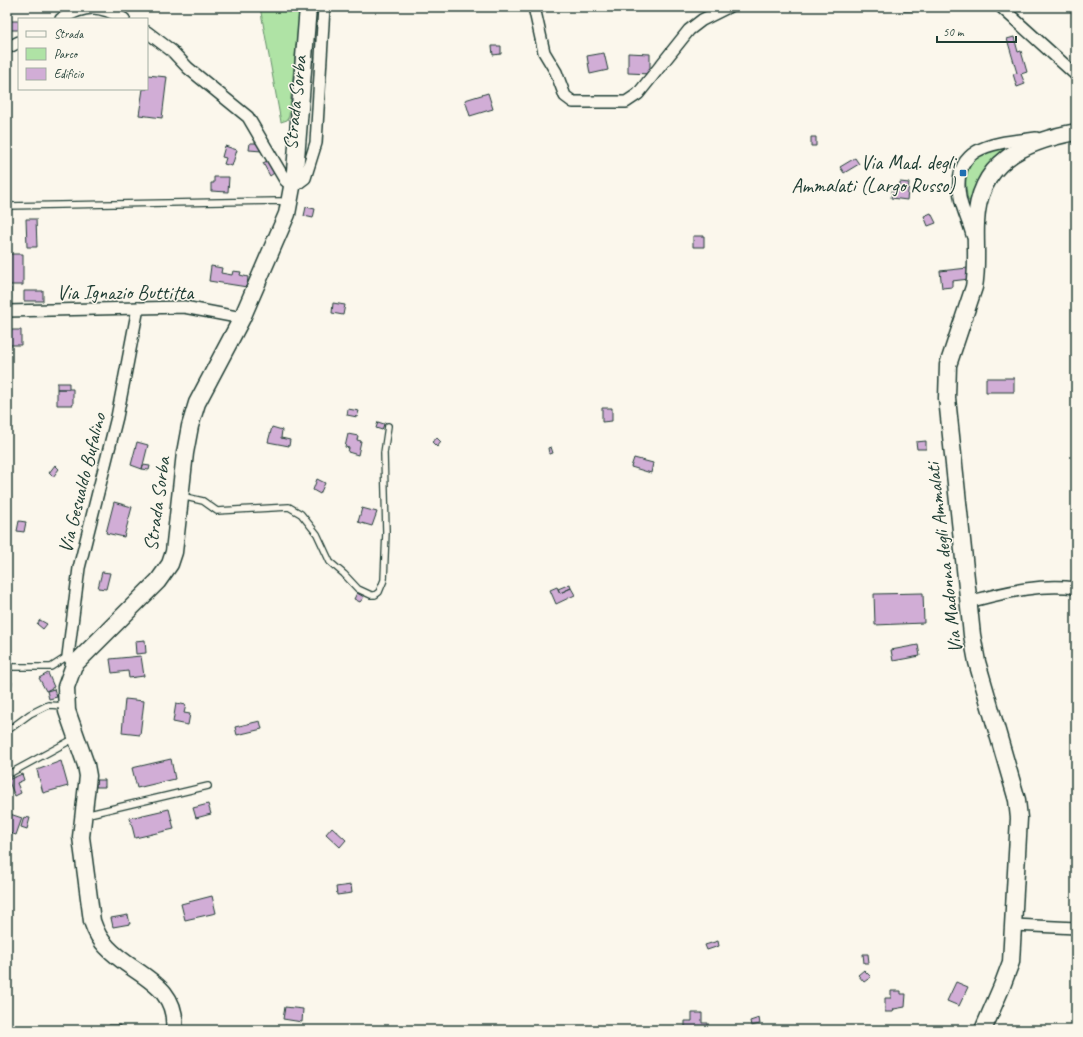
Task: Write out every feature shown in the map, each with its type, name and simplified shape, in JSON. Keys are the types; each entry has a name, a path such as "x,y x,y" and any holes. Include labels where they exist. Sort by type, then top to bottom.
{"street":[{"path":"293,187 308,7"},
{"name":"Strada Sorba","path":"174,1030 172,1007 161,989 112,952 94,928 82,851 83,816 88,776 66,706 66,687 71,660 158,580 166,570 174,552 177,543 186,447 197,403 242,318 282,226 290,203 293,187 305,178 316,143 324,7"},
{"path":"534,7 544,52 556,72 565,96 573,102 626,102 638,94 689,30 702,20 728,7"},
{"path":"1001,7 1076,75"},
{"path":"63,18 78,10 89,8 113,13 122,18"},
{"path":"148,33 172,50 188,68 248,117 285,180 293,187"},
{"path":"7,48 18,42"},
{"name":"Via Madonna degli Ammalati","path":"982,1030 1008,972 1013,949 1019,818 1017,800 977,662 968,602 946,386 948,365 974,286 977,271 976,251 978,207 982,191 988,178 1006,158 1023,147 1051,137 1076,132"},
{"path":"976,251 960,199 958,185 959,171 964,162 970,154 985,146 1051,137"},
{"name":"Via Ignazio Buttitta","path":"7,311 184,307 242,318"},
{"name":"Via Gesualdo Bufalino","path":"71,660 79,568 117,417 138,308"},
{"path":"968,602 1030,587 1052,586 1076,588"},
{"path":"1014,925 1076,928"}],"lane":[{"path":"7,206 280,201 290,203"},
{"path":"181,496 203,501 217,511 289,507 301,514 318,534 330,562 358,589 371,595 375,595 379,592 384,580 386,532 384,453 388,426"},
{"path":"7,667 51,667 71,660"},
{"path":"7,731 30,714 48,705 66,706"},
{"path":"7,775 77,737"},
{"path":"83,816 208,786"}],"green space":[{"path":"260,7 300,7 289,116 287,120 281,122"},
{"path":"1007,147 973,201 968,201 966,177 967,169 971,162 976,157 984,153"}],"building":[{"path":"904,7 935,7 936,10 904,11"},
{"path":"10,21 18,21 18,30 10,30"},
{"path":"1014,37 1018,52 1021,51 1027,72 1021,74 1025,84 1017,87 1013,74 1017,73 1007,39"},
{"path":"492,46 501,46 501,54 493,55"},
{"path":"604,53 608,70 590,74 587,56"},
{"path":"628,53 650,54 650,74 628,73"},
{"path":"148,75 167,77 162,118 139,115 143,90 148,90"},
{"path":"488,93 493,109 470,116 465,100"},
{"path":"811,137 816,137 816,146 811,146"},
{"path":"250,143 259,143 262,151 249,150"},
{"path":"225,146 237,150 232,166 224,164 226,158 222,157"},
{"path":"855,158 859,164 844,173 840,167"},
{"path":"267,161 274,173 270,176 263,163"},
{"path":"214,177 229,177 228,192 211,191 211,183 214,183"},
{"path":"900,182 909,183 907,200 891,198 893,186 900,187"},
{"path":"306,207 315,209 313,218 304,216"},
{"path":"931,213 936,223 928,226 924,216"},
{"path":"26,219 36,219 37,247 27,247"},
{"path":"693,236 704,236 704,247 693,247"},
{"path":"7,254 23,254 23,285 7,285"},
{"path":"211,266 222,268 221,273 232,275 233,271 241,272 240,275 248,277 247,287 209,281"},
{"path":"968,268 969,279 952,281 952,287 942,288 940,271"},
{"path":"7,288 11,288 11,299 7,299"},
{"path":"24,291 43,291 43,301 24,301"},
{"path":"333,303 345,305 343,315 332,313"},
{"path":"7,330 21,330 21,345 7,345"},
{"path":"986,378 1014,378 1014,392 986,392"},
{"path":"57,383 69,383 69,389 57,389"},
{"path":"57,389 73,389 73,405 57,405"},
{"path":"602,408 612,408 612,421 602,422"},
{"path":"348,409 359,411 357,417 347,415"},
{"path":"378,422 384,424 382,430 376,428"},
{"path":"272,427 282,430 281,438 290,440 289,446 268,442"},
{"path":"348,434 358,436 357,440 361,441 358,455 348,452 349,448 345,447"},
{"path":"437,438 441,442 437,447 432,442"},
{"path":"926,441 926,449 917,449 916,442"},
{"path":"137,442 148,445 142,469 131,465"},
{"path":"551,447 553,453 549,454 548,448"},
{"path":"634,458 653,463 651,473 631,467"},
{"path":"55,465 59,469 53,477 49,473"},
{"path":"143,465 150,466 149,470 142,469"},
{"path":"317,479 325,483 320,494 313,490"},
{"path":"114,502 132,507 124,537 106,533"},
{"path":"362,508 377,512 372,526 358,522"},
{"path":"19,521 26,522 24,532 17,531"},
{"path":"102,572 110,573 106,589 98,588"},
{"path":"570,584 571,588 560,593 558,589"},
{"path":"557,587 560,593 571,588 575,595 556,604 550,590"},
{"path":"357,593 364,597 360,602 354,599"},
{"path":"923,593 924,623 875,625 874,594"},
{"path":"40,620 47,624 43,629 37,624"},
{"path":"145,640 146,653 136,654 135,641"},
{"path":"918,645 920,656 893,661 891,650"},
{"path":"141,656 144,676 129,678 128,671 112,673 110,659"},
{"path":"48,673 54,687 46,691 39,678"},
{"path":"7,682 12,682 10,700 7,699"},
{"path":"54,689 57,697 49,699 47,691"},
{"path":"125,699 144,701 140,735 122,733"},
{"path":"176,703 186,705 184,713 190,714 188,725 173,722"},
{"path":"260,721 262,729 237,735 235,727"},
{"path":"171,759 175,779 137,788 132,768"},
{"path":"61,761 68,786 43,793 37,770"},
{"path":"22,774 24,780 17,783 21,793 15,796 8,780"},
{"path":"96,780 105,780 105,787 96,787"},
{"path":"208,804 211,814 196,818 193,808"},
{"path":"169,809 174,829 135,838 130,818"},
{"path":"7,813 22,818 16,835 7,832"},
{"path":"24,817 30,818 27,829 21,827"},
{"path":"332,827 346,840 340,847 326,834"},
{"path":"351,885 352,893 337,895 336,887"},
{"path":"212,896 216,913 185,920 181,904"},
{"path":"128,915 130,924 113,927 111,918"},
{"path":"718,941 719,946 707,950 705,945"},
{"path":"863,954 868,954 869,963 864,963"},
{"path":"864,970 871,977 864,982 858,975"},
{"path":"956,982 968,987 959,1006 947,1001"},
{"path":"891,991 901,991 901,994 906,994 905,1007 894,1009 893,1012 885,1012 885,998 891,998"},
{"path":"1076,996 1076,1007 1073,1006"},
{"path":"285,1007 303,1009 302,1022 283,1019"},
{"path":"692,1013 702,1013 702,1023 708,1023 708,1030 685,1030 685,1021 692,1021"},
{"path":"759,1018 760,1024 751,1026 750,1021"},
{"path":"109,1025 120,1025 120,1030 109,1030"}],"place":[{"name":"Via Mad. degli Ammalati (Largo Russo)","path":"963,173"}]}
